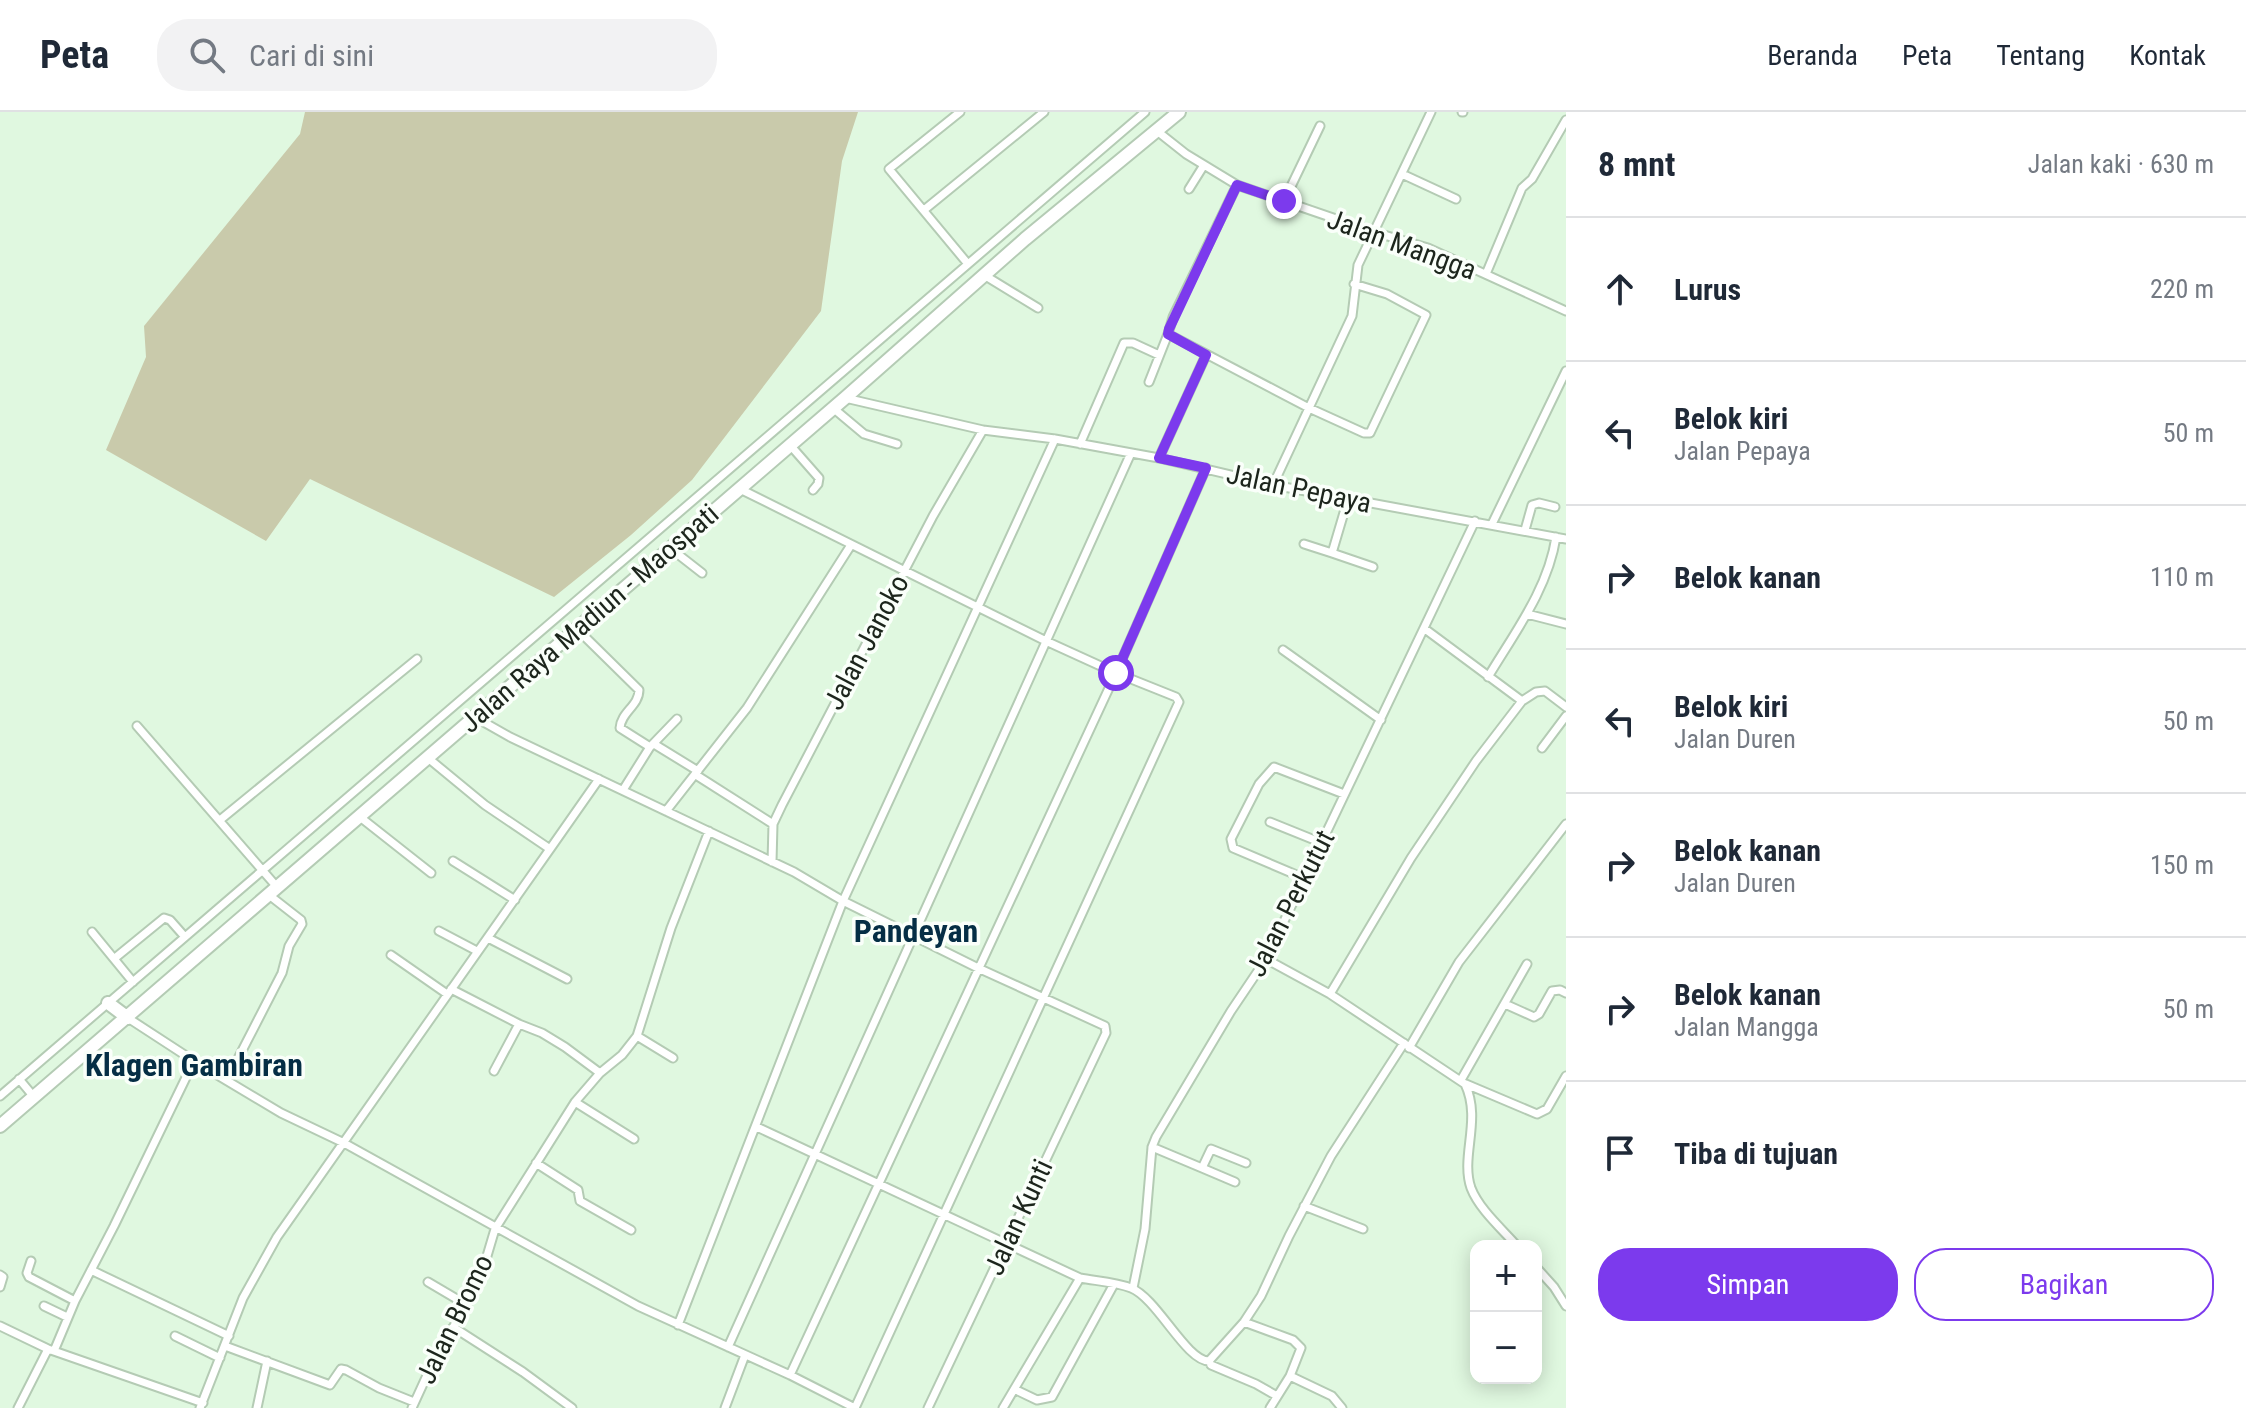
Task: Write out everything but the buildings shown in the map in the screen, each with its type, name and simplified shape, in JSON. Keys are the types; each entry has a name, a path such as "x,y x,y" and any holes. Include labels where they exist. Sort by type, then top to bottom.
{"highway":[{"name":"Jalan Raya Madiun - Maospati","path":"0,1126 984,275 1179,112"},
{"path":"108,1003 128,1018"}],"street":[{"path":"960,112 889,169 968,264"},
{"path":"924,210 1044,112"},
{"path":"0,1096 1145,112"},
{"path":"1273,485 1352,316 1358,265 1431,112"},
{"path":"1486,274 1522,188 1532,179 1566,120"},
{"path":"1284,201 1320,126"},
{"name":"Jalan Mangga","path":"1156,130 1237,185 1428,248 1566,311"},
{"path":"1189,189 1204,165"},
{"path":"1402,174 1456,199"},
{"path":"1149,382 1173,317 1237,185"},
{"path":"984,275 1038,308"},
{"path":"1168,334 1309,408 1370,433 1425,320 1423,312 1387,294 1354,284"},
{"path":"1080,444 1124,343 1133,343 1159,355"},
{"path":"1159,458 1206,355"},
{"path":"1492,524 1566,371"},
{"name":"Jalan Pepaya","path":"845,398 983,430 1055,439 1159,458 1273,485 1566,539"},
{"path":"833,408 864,434 897,444"},
{"name":"Jalan Janoko","path":"772,862 773,824 780,808 903,572 983,430"},
{"path":"678,1325 843,901 1055,439"},
{"path":"790,445 818,475 820,481 813,490"},
{"path":"728,1347 1131,453"},
{"path":"790,1375 1116,673 1206,468"},
{"path":"128,1018 281,1113 344,1143 638,1306 855,1408 1179,702 1171,695 1048,642 903,572 739,489"},
{"path":"1332,553 1348,499"},
{"path":"1525,530 1532,505 1539,503 1555,507"},
{"name":"Jalan Perkutut","path":"1133,1288 1145,1229 1152,1147 1162,1124 1266,959 1475,521"},
{"path":"1488,677 1548,573 1556,537"},
{"path":"1304,544 1373,567"},
{"path":"666,811 747,708 851,545"},
{"path":"670,548 702,573"},
{"path":"1527,614 1566,624"},
{"path":"576,628 639,690 639,697 620,719 620,728 697,773 773,824"},
{"path":"1425,629 1522,701"},
{"path":"1283,650 1381,720"},
{"path":"220,820 417,659"},
{"path":"1330,994 1411,858 1476,761 1522,701 1536,692 1545,691 1566,707"},
{"path":"473,716 510,737 772,862 843,901 1042,999"},
{"path":"1542,748 1566,716"},
{"path":"623,790 652,746 677,719"},
{"path":"137,726 262,869 274,891 301,920 302,924 289,946 282,973 227,1080"},
{"path":"428,758 485,805 550,849"},
{"path":"1306,879 1233,848 1231,839 1259,784 1274,767 1344,794"},
{"path":"0,1326 51,1350 201,1405 243,1298 277,1237 599,779"},
{"path":"360,817 431,873"},
{"path":"1270,822 1322,843"},
{"path":"1209,1361 1244,1322 1272,1278 1304,1206 1331,1156 1459,962 1566,824"},
{"path":"673,1058 637,1036 671,928 709,831"},
{"path":"453,861 515,900"},
{"path":"115,958 164,918 170,920 185,937"},
{"path":"439,931 477,951"},
{"path":"92,932 133,982"},
{"path":"488,938 567,979"},
{"path":"391,955 449,991 565,1047 600,1073"},
{"path":"1266,959 1330,994 1463,1082 1537,1114 1547,1109 1566,1076"},
{"path":"1512,1240 1478,1201 1470,1186 1473,1108 1463,1082 1527,964"},
{"path":"1505,1004 1534,1017 1539,1014 1552,991 1566,993"},
{"name":"Jalan Kunti","path":"928,1408 1106,1033 1105,1026 1042,999"},
{"path":"494,1071 519,1024"},
{"name":"Jalan Bromo","path":"413,1406 486,1264 495,1229 575,1102 637,1036"},
{"path":"18,1408 51,1350 194,1061"},
{"path":"19,1079 34,1097"},
{"path":"575,1102 634,1139"},
{"path":"757,1127 1080,1278 1133,1288 1197,1358 1209,1361 1211,1365 1277,1396"},
{"path":"1152,1147 1235,1182"},
{"path":"1202,1168 1211,1149 1246,1163"},
{"path":"536,1163 578,1190 580,1201 631,1230"},
{"path":"1304,1206 1363,1229"},
{"path":"31,1261 27,1273 29,1277 75,1301"},
{"path":"91,1270 229,1336"},
{"path":"1542,1274 1566,1306"},
{"path":"0,1275 3,1277 0,1287"},
{"path":"1003,1408 1080,1278"},
{"path":"428,1282 467,1305"},
{"path":"1016,1390 1037,1400 1052,1397 1114,1284"},
{"path":"44,1306 67,1317"},
{"path":"1244,1322 1300,1345 1301,1352 1290,1376 1270,1408"},
{"path":"453,1327 572,1408"},
{"path":"175,1336 220,1358"},
{"path":"225,1346 330,1385 341,1369 346,1370 413,1406"},
{"path":"725,1408 745,1355"},
{"path":"257,1408 267,1361"},
{"path":"1290,1376 1332,1396 1342,1408"}],"green space":[{"path":"305,112 858,112 842,161 821,311 692,480 631,535 554,597 310,479 266,541 106,450 146,357 144,326 300,134"}],"district":[{"name":"Pandeyan","path":"916,931"},
{"name":"Klagen Gambiran","path":"194,1065"}],"route":[{"path":"1116,673 1206,468 1159,458 1206,355 1168,334 1173,317 1237,185 1284,201"}]}
